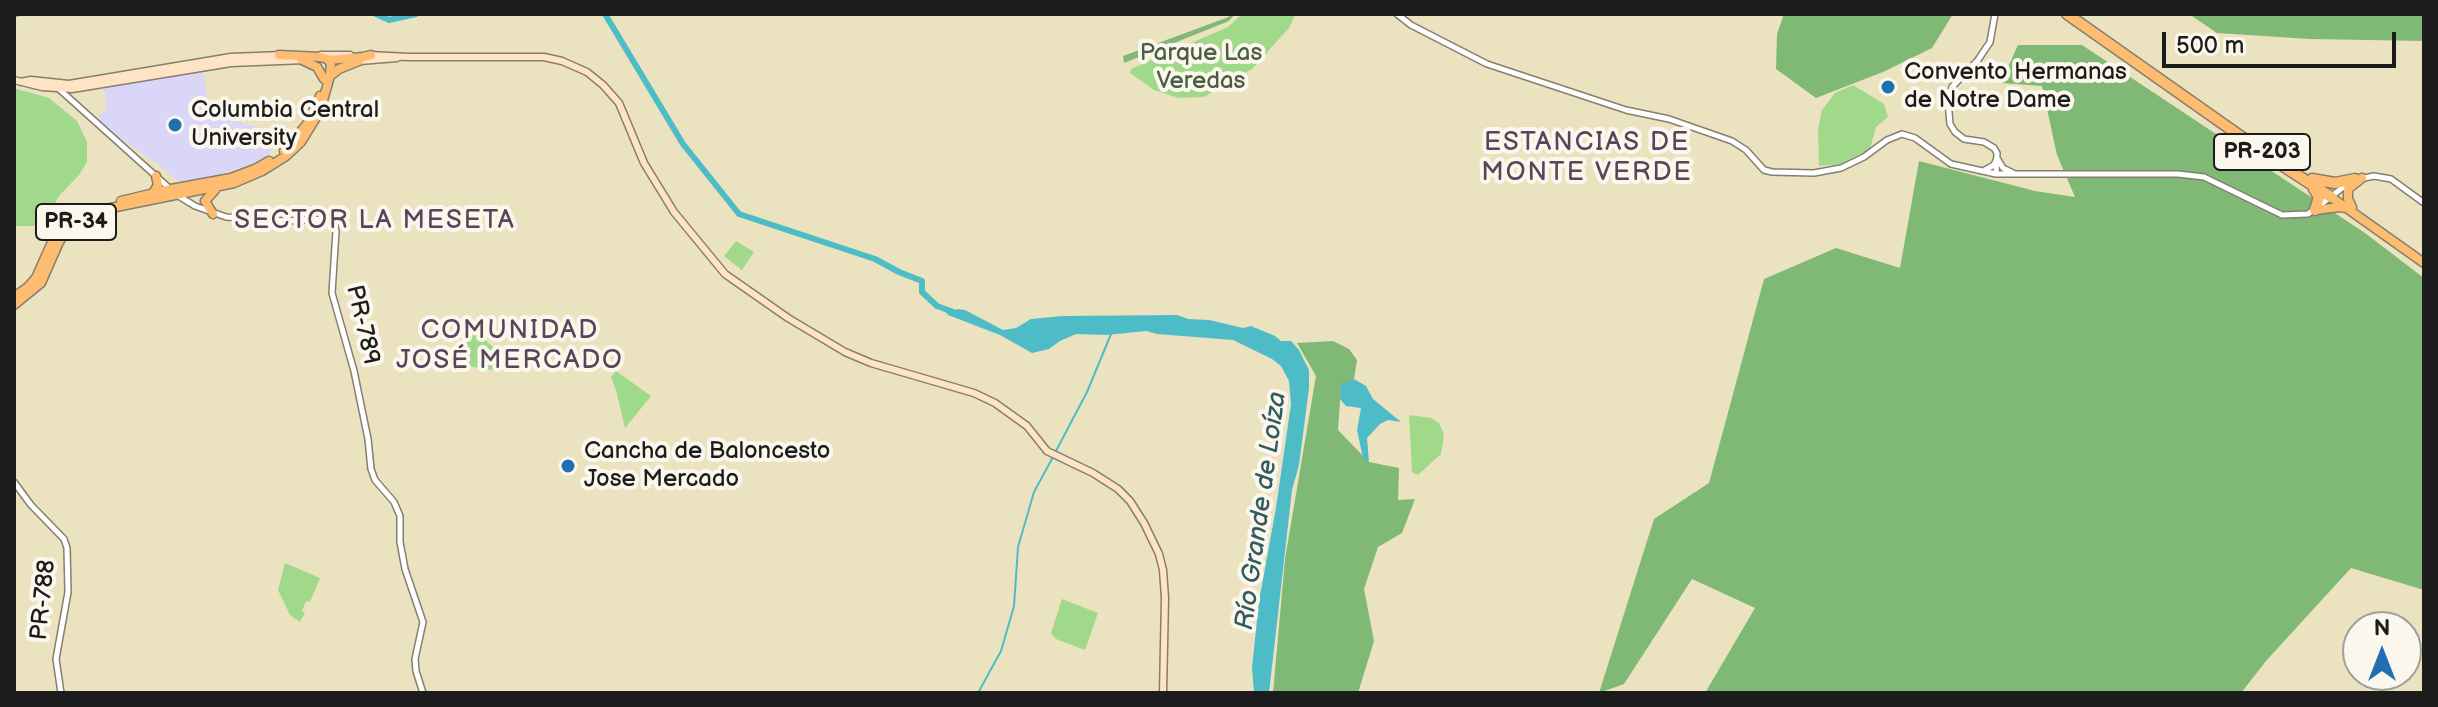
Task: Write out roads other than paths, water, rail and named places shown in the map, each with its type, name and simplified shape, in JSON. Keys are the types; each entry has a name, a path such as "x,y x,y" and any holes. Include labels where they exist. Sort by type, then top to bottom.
{"highway":[{"name":"PR-203","path":"2067,14 2280,164 2310,180"},
{"name":"PR-203","path":"2075,14 2333,196"},
{"path":"2310,180 2329,183 2359,178"},
{"path":"2310,180 2319,197 2315,210"}],"main road":[{"path":"279,55 329,60 371,55"},
{"path":"18,81 72,89 231,57 279,55 544,57 574,65 611,93 624,114 644,163 674,212 725,274 788,318 845,352 871,363 974,393 995,403 1027,426 1047,451 1110,482 1130,501 1159,554 1164,578 1163,693"},
{"path":"18,81 69,84 231,63 409,57"},
{"path":"301,60 317,67 327,78 359,61"},
{"name":"PR-34","path":"14,297 36,278 57,231 80,213 153,193 227,185 262,171 286,156 301,142 320,111 329,60"},
{"name":"PR-34","path":"14,305 41,283 59,242 68,228 81,218 231,178 282,154 307,124 327,78"},
{"path":"38,81 59,89 100,79"},
{"path":"67,97 72,89"},
{"path":"153,193 158,185 156,176"},
{"path":"2315,210 2350,208 2348,189 2359,178"},
{"path":"213,214 205,201 213,191 227,185"},
{"name":"PR-203","path":"2333,196 2424,260"}],"street":[{"path":"1397,14 1437,39 1487,64 1732,141 1768,171 1814,173 1839,168 1902,134 1915,138 1946,162 1996,174 2195,175 2215,181 2282,215 2299,215 2315,210 2359,178 2374,176 2391,179 2424,203"},
{"path":"1995,14 1990,42 1978,60 1952,87 1948,101 1950,124 1955,132 1964,139 1990,144 1997,153 1996,174"},
{"name":"PR-789","path":"59,89 174,192 213,214 249,220 323,219 334,222 332,293 354,371 371,469 400,516 400,542 405,569 423,622 415,659 423,693"},
{"path":"1980,171 1990,169 1997,158"},
{"path":"1997,158 2006,170 2018,175"},
{"name":"PR-788","path":"14,482 64,539 67,548 68,592 56,659 61,693"}],"water":[{"path":"965,310 1003,330 1016,328 1031,319 1062,316 1177,315 1243,328 1251,326 1281,341 1291,341 1299,350 1309,370 1309,388 1299,465 1292,490 1269,693 1254,693 1252,668 1259,601 1291,404 1289,381 1281,366 1233,340 1146,331 1076,334 1049,349 1032,353 1000,335 946,312"},
{"path":"1354,379 1366,386 1373,399 1401,422 1388,420 1367,438 1369,462 1363,458 1357,430 1361,408 1346,406 1340,399 1341,385"}],"waterway":[{"path":"376,14 389,20 416,14"},
{"name":"Río Grande de Loíza","path":"605,14 683,144 739,214 875,259 922,281 922,292 937,306 956,313"},
{"path":"1056,451 1087,392 1111,334"},
{"path":"978,693 1001,651 1014,606 1018,547 1034,492 1053,457"}],"place":[{"name":"Convento Hermanas de Notre Dame","path":"1888,87"},
{"name":"Columbia Central University","path":"175,125"},
{"name":"Cancha de Baloncesto Jose Mercado","path":"568,466"}],"district":[{"name":"ESTANCIAS DE MONTE VERDE","path":"1587,158"},
{"name":"SECTOR LA MESETA","path":"375,221"},
{"name":"COMUNIDAD JOSÉ MERCADO","path":"510,346"}],"park label":[{"name":"Parque Las Veredas","path":"1201,68"}]}
